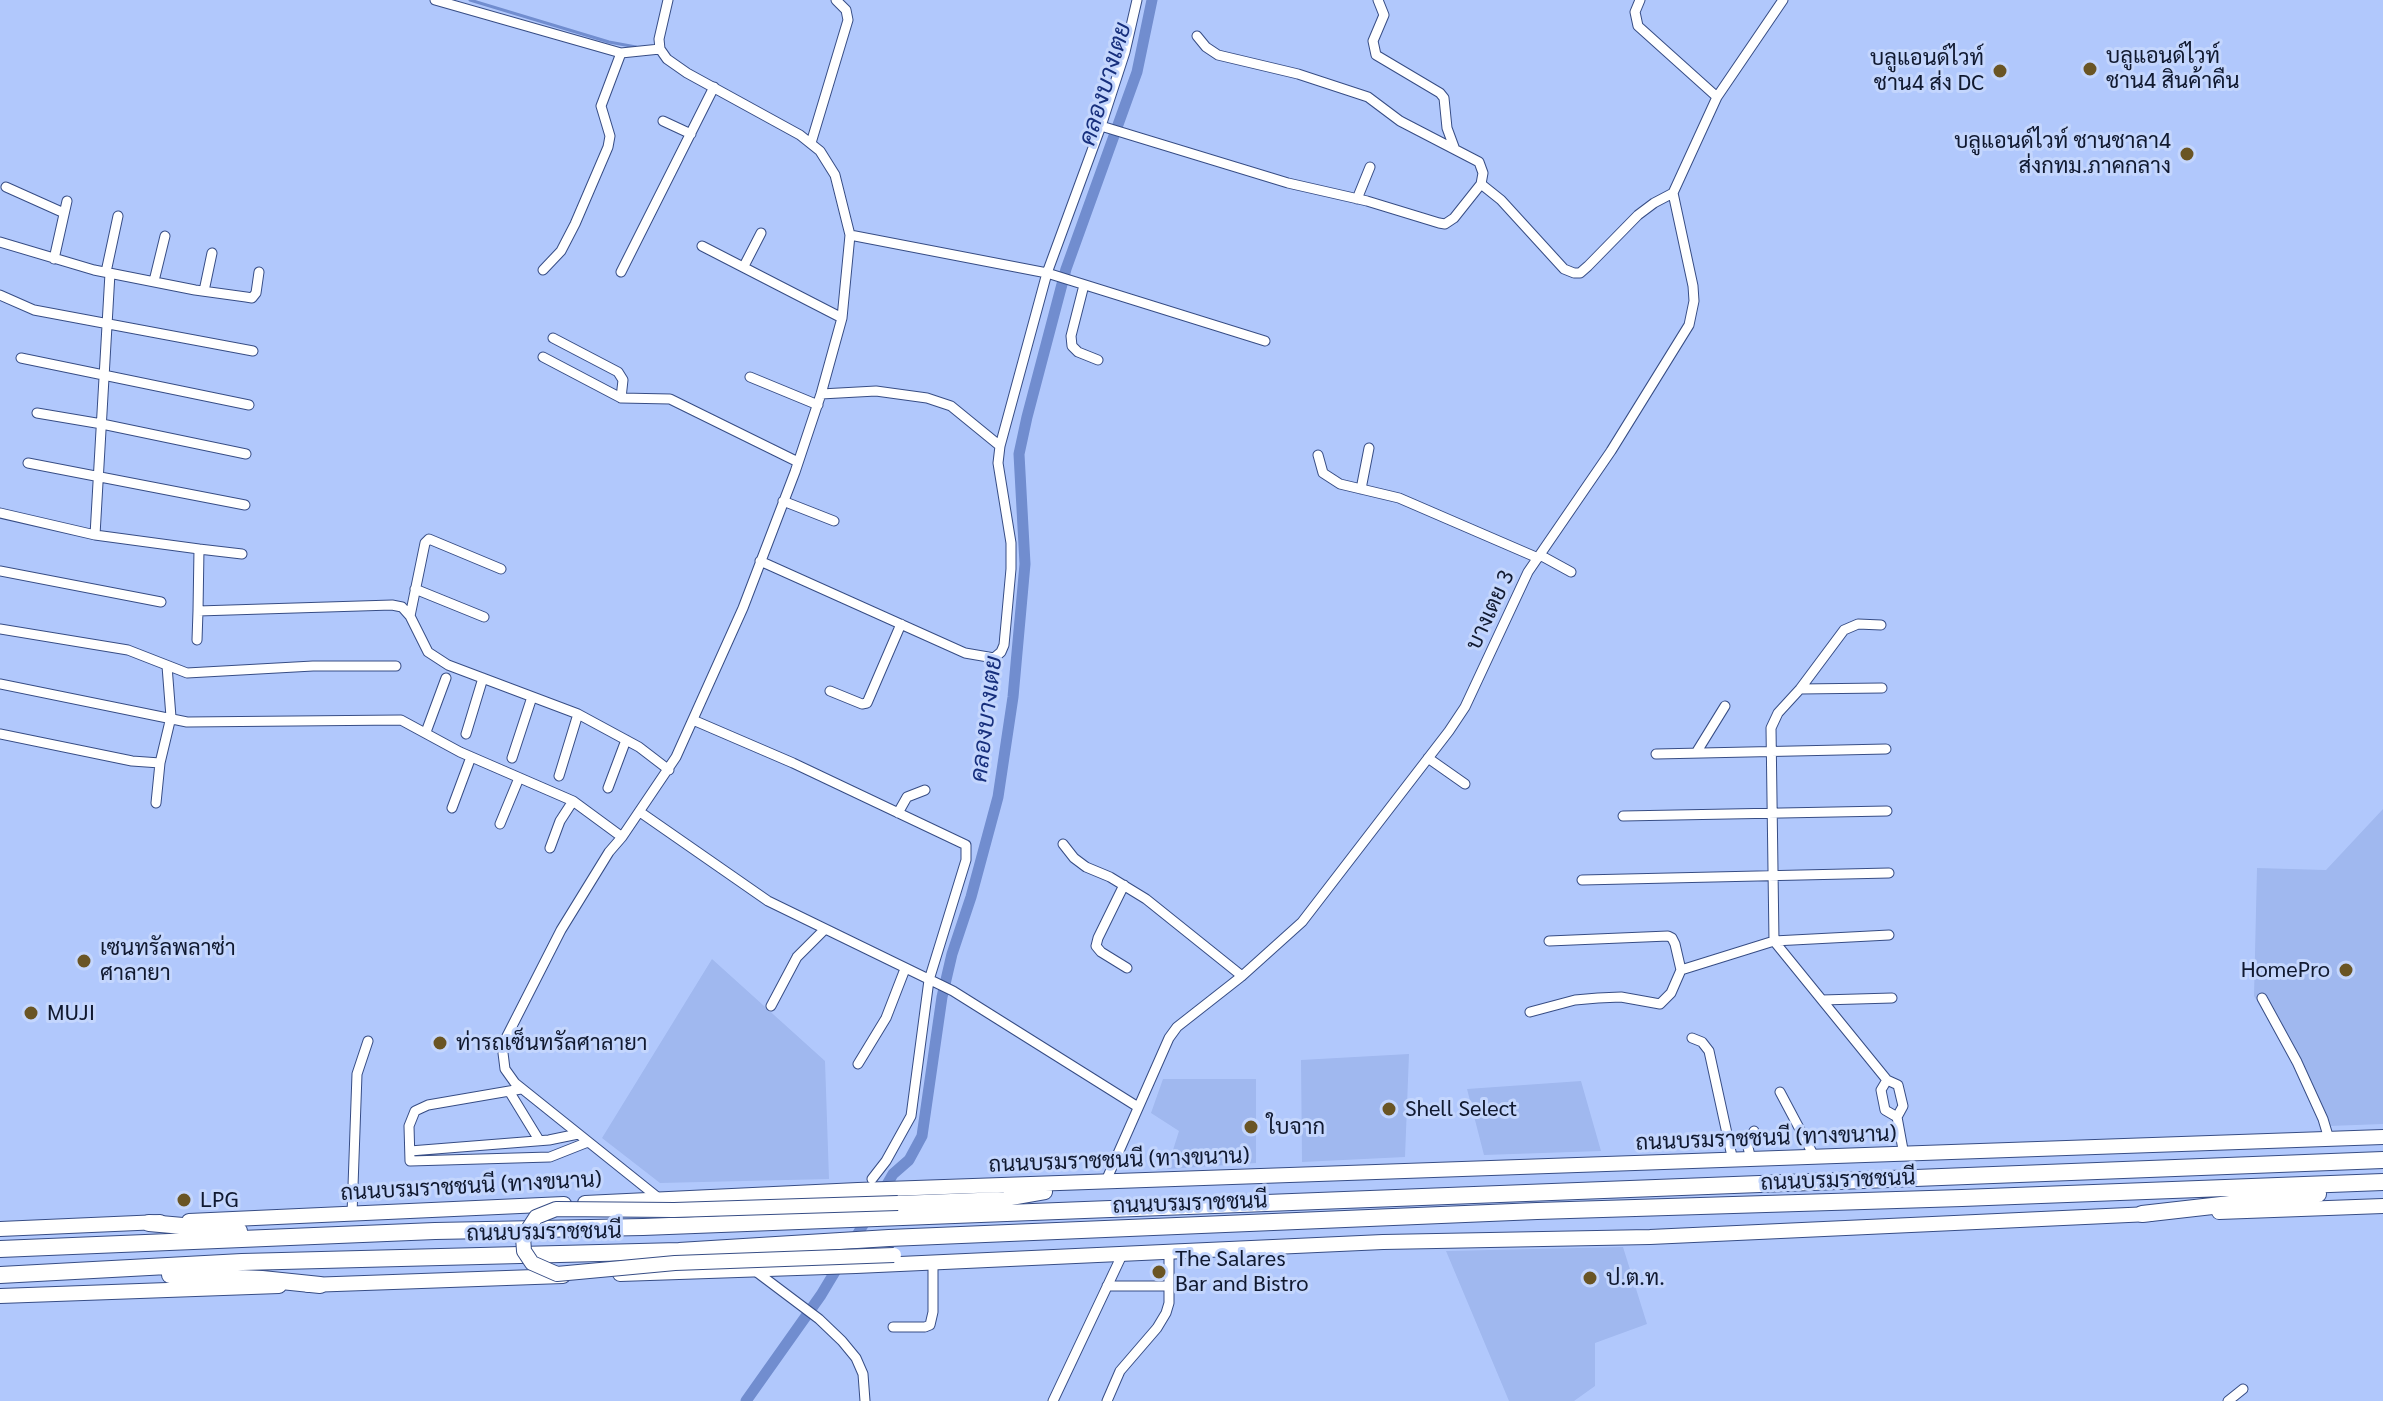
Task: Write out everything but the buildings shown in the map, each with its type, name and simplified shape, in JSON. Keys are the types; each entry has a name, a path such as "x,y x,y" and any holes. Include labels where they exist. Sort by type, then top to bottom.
{"highway":[{"name":"ถนนบรมราชชนนี","path":"0,1249 845,1218 898,1203 1080,1211 2383,1160"},
{"name":"ถนนบรมราชชนนี","path":"0,1275 242,1262 679,1251 889,1238 1537,1211 2383,1183"},
{"path":"2142,1214 2383,1183"},
{"path":"149,1223 296,1237"},
{"path":"103,1271 320,1285"}],"main road":[{"name":"ถนนบรมราชชนนี (ทางขนาน)","path":"0,1229 858,1190 898,1203 1005,1199 1099,1183 2383,1137"},
{"path":"898,1203 674,1210 556,1209 536,1217 523,1237 524,1251 532,1263 557,1274 675,1263 1055,1249 1127,1254"},
{"path":"0,1296 811,1268 1383,1242 1650,1237 2383,1206"}],"street":[{"path":"435,0 621,53 660,49"},
{"path":"661,1200 521,1089 505,1069 503,1053 506,1038 556,938 609,852 669,770 743,608 818,405 842,318 850,235 835,175 820,151 667,59 660,49 660,26 668,0"},
{"path":"811,143 848,20 846,10 836,0"},
{"path":"760,561 965,653 989,658 1001,652 1011,543 998,463 1000,446 1051,274 1104,127 1137,0"},
{"path":"1378,0 1384,15 1373,41 1376,55 1440,93 1444,98 1447,128 1454,147"},
{"path":"1640,0 1635,12 1638,26 1717,97"},
{"path":"1481,184 1501,200 1564,269 1580,273 1638,215 1673,193 1717,97 1783,0"},
{"path":"1104,127 1288,183 1445,224 1454,218 1481,184 1483,173 1479,162 1400,121 1368,97 1298,74 1218,55 1197,36"},
{"path":"543,270 561,251 601,167 610,136 601,106 621,53"},
{"path":"621,272 714,87"},
{"path":"663,121 691,134"},
{"path":"1357,199 1370,167"},
{"path":"6,187 64,213"},
{"name":"บางเตย 3","path":"1099,1183 1177,1027 1242,976 1302,922 1465,707 1518,592 1539,556 1611,451 1689,325 1693,313 1693,286 1673,193"},
{"path":"54,259 67,201"},
{"path":"95,535 108,325 108,273 118,216"},
{"path":"744,266 761,233"},
{"path":"850,235 1051,274 1265,341"},
{"path":"154,281 165,236"},
{"path":"0,242 108,273 252,298 256,293 259,272"},
{"path":"702,246 842,318"},
{"path":"204,291 212,253"},
{"path":"1084,285 1071,336 1072,346 1078,352 1098,360"},
{"path":"0,295 34,310 253,351"},
{"path":"553,338 618,372 623,380 621,398"},
{"path":"543,357 621,398 670,399 798,462"},
{"path":"21,358 249,405"},
{"path":"750,377 818,405"},
{"path":"821,394 876,391 927,398 951,406 1000,446"},
{"path":"37,413 246,454"},
{"path":"1361,489 1369,448"},
{"path":"1318,455 1323,473 1329,479 1399,498 1571,572"},
{"path":"28,463 245,505"},
{"path":"783,501 834,521"},
{"path":"0,513 95,535 242,554"},
{"path":"410,616 425,543 429,539 501,569"},
{"path":"197,640 199,549"},
{"path":"0,571 161,602"},
{"path":"415,589 484,617"},
{"path":"198,611 402,607 410,616 428,652 448,665 578,714 626,740 669,770"},
{"path":"830,691 862,704 867,703 901,624"},
{"path":"1881,625 1858,624 1844,630 1771,728 1774,941 1887,1080 1898,1085 1903,1106 1897,1117 1904,1155"},
{"path":"0,629 128,650 187,673 313,666 396,666"},
{"path":"156,803 160,763 171,717 167,666"},
{"path":"426,732 446,678"},
{"path":"466,734 483,678"},
{"path":"0,684 187,722 394,719 411,723 471,757 573,801 622,837"},
{"path":"1800,689 1882,688"},
{"path":"512,758 532,697"},
{"path":"1696,753 1725,706"},
{"path":"559,776 578,714"},
{"path":"693,720 793,763 966,845 966,860 932,981 911,1116 886,1161 872,1179"},
{"path":"0,734 132,761 160,763"},
{"path":"608,788 626,740"},
{"path":"1656,754 1886,749"},
{"path":"452,808 471,757"},
{"path":"1428,758 1465,784"},
{"path":"500,824 519,778"},
{"path":"898,813 907,797 925,790"},
{"path":"550,848 560,821 573,801"},
{"path":"1623,816 1887,811"},
{"path":"640,812 768,901 953,991 1138,1107"},
{"path":"1063,844 1086,867 1146,899 1242,976"},
{"path":"1582,880 1889,873"},
{"path":"1124,885 1096,946 1127,968"},
{"path":"771,1006 797,957 824,930"},
{"path":"1681,970 1774,941 1889,935"},
{"path":"1530,1012 1575,1000 1598,998 1621,997 1660,1004 1671,993 1681,970 1675,944 1668,936 1549,941"},
{"path":"858,1064 886,1018 905,969"},
{"path":"1822,1000 1892,998"},
{"path":"2262,998 2297,1062 2329,1139"},
{"path":"1692,1038 1702,1042 1709,1051 1733,1161"},
{"path":"352,1214 357,1074 368,1041"},
{"path":"1887,1080 1881,1090 1885,1110 1897,1117"},
{"path":"521,1089 421,1108 411,1120 408,1134 410,1161 550,1157 588,1142"},
{"path":"509,1091 539,1140"},
{"path":"1780,1092 1815,1158"},
{"path":"1751,1160 1747,1143 1754,1131"},
{"path":"410,1151 578,1134"},
{"path":"480,1145 481,1160"},
{"path":"1107,1401 1120,1371 1163,1320 1169,1303 1169,1252"},
{"path":"1053,1401 1107,1286 1127,1254"},
{"path":"893,1327 930,1325 933,1263"},
{"path":"754,1270 819,1319 856,1358 863,1374 865,1401"},
{"path":"1107,1286 1169,1286"},
{"path":"2228,1401 2243,1389"}],"shaded area":[{"path":"2383,809 2383,1124 2329,1126 2254,996 2257,868 2326,870"},
{"path":"712,959 825,1061 829,1179 660,1183 602,1138"},
{"path":"1409,1054 1405,1157 1302,1162 1301,1060"},
{"path":"1163,1079 1256,1079 1256,1163 1167,1169 1179,1131 1151,1113"},
{"path":"1581,1081 1601,1151 1484,1155 1467,1089"},
{"path":"1623,1247 1647,1324 1595,1343 1595,1386 1574,1401 1509,1401 1446,1251"}],"waterway":[{"path":"470,0 609,42 636,47"},
{"name":"คลองบางเตย","path":"882,1193 893,1174 909,1160 922,1136 942,997 998,797 1013,697 1025,564 1019,454 1027,417 1066,269 1137,72 1152,0"},
{"name":"คลองบางเตย","path":"746,1401 821,1295 869,1215"}],"place":[{"name":"บลูแอนด์ไวท์ ชาน4 สินค้าคืน","path":"2090,69"},
{"name":"บลูแอนด์ไวท์ ชาน4 ส่ง DC","path":"2000,71"},
{"name":"บลูแอนด์ไวท์ ชานชาลา4 ส่งกทม.ภาคกลาง","path":"2187,154"},
{"name":"เซนทรัลพลาซ่า ศาลายา","path":"84,961"},
{"name":"HomePro","path":"2346,970"},
{"name":"MUJI","path":"31,1013"},
{"name":"ท่ารถเซ็นทรัลศาลายา","path":"440,1043"},
{"name":"Shell Select","path":"1389,1109"},
{"name":"ใบจาก","path":"1251,1127"},
{"name":"LPG","path":"184,1200"},
{"name":"The Salares Bar and Bistro","path":"1159,1272"},
{"name":"ป.ต.ท.","path":"1590,1278"}]}
